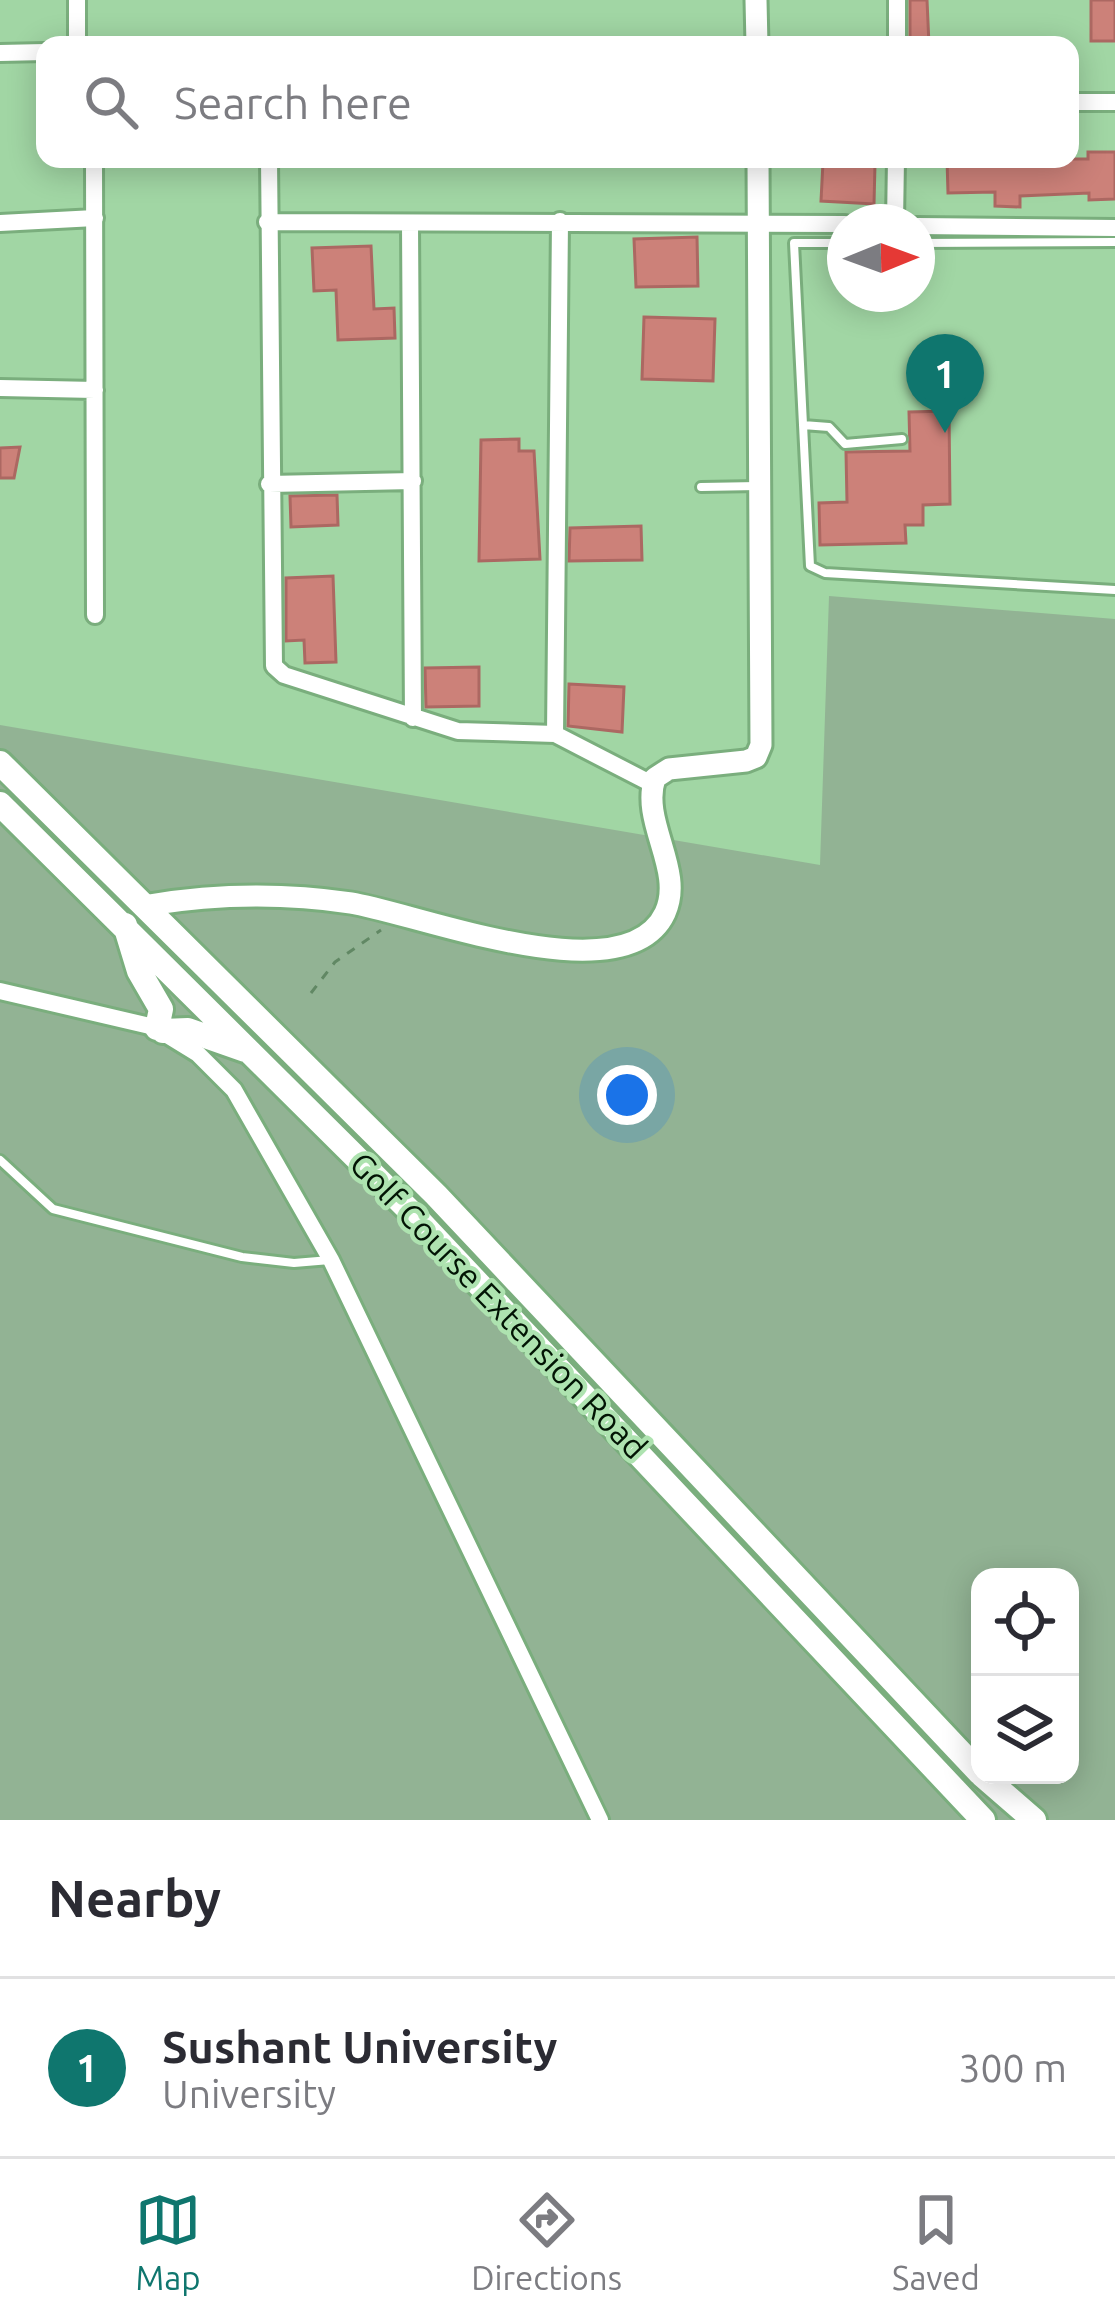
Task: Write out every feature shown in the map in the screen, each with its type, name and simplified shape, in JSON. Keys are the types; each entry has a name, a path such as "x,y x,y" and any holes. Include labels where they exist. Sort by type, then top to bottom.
{"main road":[{"name":"Golf Course Extension Road","path":"0,763 341,1098 971,1763"},
{"name":"Golf Course Extension Road","path":"0,804 320,1118 983,1820"},
{"path":"124,924 139,970 160,1009 160,1030 198,1033 258,1055"},
{"path":"320,1118 341,1098"},
{"name":"Golf Course Extension Road","path":"993,1784 1034,1820"}],"street":[{"path":"77,0 77,36"},
{"path":"756,0 757,36"},
{"path":"897,0 897,36"},
{"path":"0,52 36,52"},
{"path":"1079,103 1115,102"},
{"path":"94,168 95,615"},
{"path":"269,168 274,666 284,675 458,731 555,734 652,784"},
{"path":"652,784 669,770 746,761 759,752 758,168"},
{"path":"895,204 896,168"},
{"path":"0,223 95,218"},
{"path":"267,221 827,223"},
{"path":"555,734 560,221"},
{"path":"410,224 413,718"},
{"path":"935,226 1115,228"},
{"path":"0,388 94,389"},
{"path":"269,484 413,481"},
{"path":"149,905 230,895 352,903 576,950 603,951 640,940 659,924 671,894 652,784"},
{"path":"0,991 160,1030 209,1064 234,1090 332,1260 600,1820"}],"lane":[{"path":"935,243 1115,242"},
{"path":"827,243 794,243 807,557 817,571 1115,590"},
{"path":"803,424 829,428 845,444 902,440"},
{"path":"701,487 759,486"},
{"path":"0,1160 53,1209 262,1261 332,1260"}],"path":[{"path":"311,993 335,962 403,916"}],"green space":[{"path":"829,596 1115,619 1115,1820 0,1820 0,725 820,865"}],"building":[{"path":"910,0 927,0 929,36 910,36"},
{"path":"1091,0 1115,0 1115,41 1091,41"},
{"path":"1088,152 1115,152 1115,199 1089,200 1089,193 1020,196 1020,207 995,206 995,192 948,193 947,168 1079,168 1079,159 1088,159"},
{"path":"823,168 875,168 874,204 821,201"},
{"path":"697,237 698,286 636,287 634,239"},
{"path":"371,246 374,309 394,308 395,338 338,340 336,290 314,291 312,248"},
{"path":"644,317 715,319 713,381 642,379"},
{"path":"949,411 950,504 923,505 923,525 905,525 906,543 820,545 819,503 847,502 846,452 910,451 909,412"},
{"path":"519,439 519,451 534,451 540,559 479,561 481,440"},
{"path":"20,447 14,478 0,478 0,448"},
{"path":"337,495 338,525 291,527 290,496"},
{"path":"641,526 642,560 569,561 570,528"},
{"path":"333,576 336,662 305,663 304,640 286,641 286,578"},
{"path":"479,667 479,706 426,707 425,668"},
{"path":"569,684 624,687 622,732 568,726"}],"place":[{"name":"Sushant University","path":"945,433"}]}
